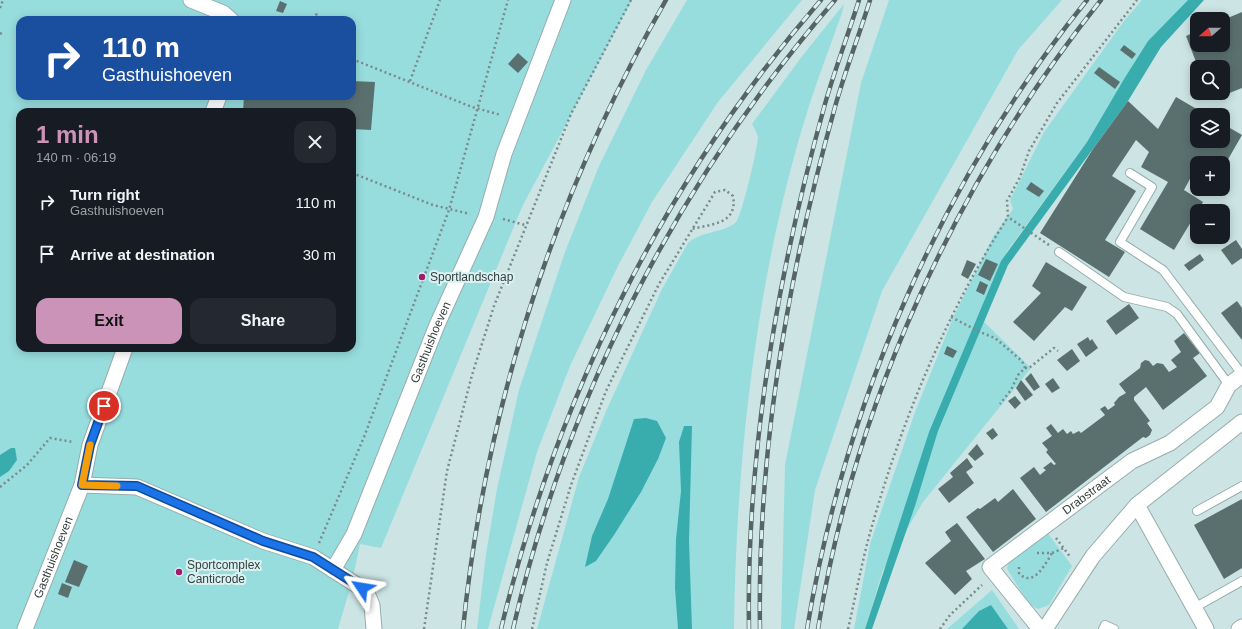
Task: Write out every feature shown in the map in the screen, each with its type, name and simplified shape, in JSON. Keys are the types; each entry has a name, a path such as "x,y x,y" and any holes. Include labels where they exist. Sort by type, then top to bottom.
{"street":[{"path":"191,0 223,13 226,16"},
{"name":"Gasthuishoeven","path":"333,570 354,534 437,325 486,217 504,154 563,0"},
{"name":"Gasthuishoeven","path":"25,629 82,485 90,445 124,352"},
{"name":"Drabstraat","path":"995,573 990,567 1132,461 1170,443 1217,406 1229,385 1242,374"},
{"path":"1045,629 1093,556 1137,505 1242,422"},
{"path":"82,485 137,486 263,541 313,557 362,588 369,596 372,605 374,629"},
{"path":"1137,505 1206,629"},
{"path":"995,573 1040,629"}],"lane":[{"path":"1130,173 1152,187 1120,242 1163,270 1242,374"},
{"path":"1059,252 1124,297 1167,307 1177,314 1229,385"},
{"path":"1197,511 1242,486"},
{"path":"1194,608 1242,581"},
{"path":"1103,629 1105,625 1114,629"}],"path":[{"path":"0,8 3,0"},
{"path":"410,82 440,0"},
{"path":"313,557 364,437 449,210 508,0"},
{"path":"424,629 448,471 472,375 494,306 525,225 571,114 631,0"},
{"path":"848,629 872,526 906,423 951,317 976,268 1008,217 1007,201 1020,177 1029,151 1057,103 1137,0"},
{"path":"0,33 4,35"},
{"path":"356,61 478,109 517,119"},
{"path":"356,175 433,205"},
{"path":"532,629 547,563 562,513 606,391 659,284 692,229 715,192 725,190 732,196 735,207 731,215 722,221 692,229"},
{"path":"1008,217 1059,252"},
{"path":"502,219 525,225"},
{"path":"951,317 995,338 1022,361 1025,368"},
{"path":"1000,404 1011,390 1018,375 1025,368 1029,368 1054,348 1058,351"},
{"path":"0,487 27,465 50,438 90,445"},
{"path":"1046,525 1071,559"},
{"path":"1033,554 1052,553 1064,548"},
{"path":"1020,563 1019,573 1021,576 1025,578 1032,577 1040,574 1052,553"},
{"path":"940,629 950,615 995,573"}],"shaded area":[{"name":"Sportlandschap","path":"0,0 632,0 522,207 381,548 360,544 352,582 338,629 0,629"},
{"path":"687,0 802,0 718,102 652,202 618,266 570,366 537,452 488,629 477,629 486,554 497,489 519,390 565,252 599,166 646,70"},
{"path":"889,0 1062,0 1018,50 882,291 815,490 794,629 781,629 785,465 861,83"},
{"path":"1142,0 1188,0 1148,41 1087,142 1008,250 993,279 979,317 1031,368 923,502 883,570 865,629 854,629 870,544 915,412 953,318 993,237 1013,209 1010,200 1044,132 1124,21"},
{"path":"1188,0 1204,0 1193,12 1190,12 1190,15 1161,47 1128,101 1008,265 938,431 915,506 872,629 865,629 929,432 1001,261 1087,142 1148,41"},
{"path":"844,4 809,106 791,169 763,298 753,364 739,498 734,629 537,629 579,477 607,409 662,289 688,243 700,236 727,228 736,222 745,196 757,145 758,136 752,124 803,55"},
{"path":"646,418 657,421 666,438 658,459 641,492 614,535 596,561 585,567 592,536 608,499 634,419"},
{"path":"684,426 692,426 689,541 692,629 678,629 675,588 676,539 681,491 679,442"},
{"path":"11,448 15,448 17,460 9,471 0,477 0,455"},
{"path":"1047,532 1072,566 1049,605 1038,609 1029,604 1007,569 1008,562"},
{"path":"992,590 1019,629 947,629"},
{"path":"991,605 1008,629 962,629 979,611"}],"building":[{"path":"280,1 287,4 283,13 276,11"},
{"path":"1242,12 1242,88 1230,93 1230,60 1195,60 1192,52 1230,52 1230,17"},
{"path":"1190,34 1190,46 1186,36"},
{"path":"1124,45 1136,54 1132,59 1120,50"},
{"path":"518,53 528,62 518,73 508,64"},
{"path":"1099,67 1120,82 1115,89 1094,73"},
{"path":"356,81 375,82 371,130 356,129 356,108 243,108 244,100 356,100"},
{"path":"1176,97 1195,108 1190,108 1190,148 1230,148 1230,128 1242,135 1230,156 1190,156 1190,179 1184,190 1190,194 1190,196 1194,196 1203,202 1202,204 1190,204 1190,224 1174,250 1140,229 1168,182 1141,167 1149,152 1136,140 1112,176 1136,191 1105,240 1125,252 1109,277 1040,233 1093,149 1128,101 1158,129"},
{"path":"1031,182 1044,191 1039,197 1026,189"},
{"path":"1236,240 1242,249 1242,258 1232,265 1221,250"},
{"path":"1200,254 1204,260 1189,271 1184,265"},
{"path":"986,259 998,264 990,281 978,275"},
{"path":"967,260 976,264 968,279 961,275"},
{"path":"1046,262 1087,287 1072,311 1065,307 1034,341 1013,322 1041,293 1032,286"},
{"path":"980,281 988,285 984,295 976,291"},
{"path":"1237,301 1242,308 1242,340 1221,313"},
{"path":"1129,304 1139,318 1116,335 1106,321"},
{"path":"1184,333 1200,353 1193,358 1207,376 1163,410 1146,387 1134,397 1134,400 1150,421 1147,423 1152,430 1150,435 1146,438 1143,437 1046,512 1020,478 1034,467 1040,475 1046,470 1043,468 1051,462 1054,465 1056,464 1046,452 1048,450 1042,443 1052,436 1046,428 1051,424 1058,433 1063,429 1067,434 1071,431 1073,434 1079,431 1081,433 1105,415 1100,409 1105,406 1108,410 1115,405 1114,403 1119,397 1126,393 1119,384 1140,368 1141,363 1145,360 1149,361 1153,366 1157,363 1163,364 1169,372 1177,367 1171,360 1181,352 1174,341"},
{"path":"1088,337 1090,341 1092,339 1098,348 1086,357 1077,344"},
{"path":"947,346 957,351 953,358 944,354"},
{"path":"1072,349 1080,361 1067,371 1057,360"},
{"path":"1031,373 1040,387 1034,391 1025,379"},
{"path":"1053,378 1060,388 1052,393 1045,384"},
{"path":"1021,380 1033,395 1025,401 1016,388"},
{"path":"1015,396 1021,403 1015,409 1008,401"},
{"path":"993,428 998,435 992,440 986,433"},
{"path":"977,444 984,454 975,461 968,454"},
{"path":"967,458 973,467 966,472 974,483 949,503 938,489 953,477 950,473"},
{"path":"1013,489 1036,519 993,552 966,517 995,498 998,502"},
{"path":"1242,499 1242,568 1224,579 1194,525"},
{"path":"957,523 985,559 966,571 972,579 955,595 925,563 951,541 945,532"},
{"path":"74,560 88,566 79,587 65,582"},
{"path":"62,583 72,587 68,598 58,594"}],"railway":[{"path":"463,629 474,545 489,463 508,383 531,304 559,226 590,149 626,74 666,0"},
{"path":"501,629 524,543 553,458 585,375 623,295 666,217 713,142 764,69 821,0"},
{"path":"513,629 536,542 564,458 597,375 635,295 678,217 726,142 778,69 835,0"},
{"path":"749,629 749,563 753,497 759,430 768,364 793,232 808,168 825,104 859,0"},
{"path":"760,629 760,563 770,431 790,300 818,170 843,80 870,0"},
{"path":"807,629 824,544 846,460 874,377 907,296 945,218 987,142 1035,69 1087,0"},
{"path":"818,629 835,544 857,460 886,378 919,296 958,218 1002,142 1049,69 1101,0"}],"slow traffic":[{"path":"90,445 82,485 117,486"}],"place":[{"name":"Sportlandschap","path":"422,277"},
{"name":"Sportcomplex Canticrode","path":"179,572"}],"route":[{"path":"104,406 90,445 82,485 137,486 263,541 313,557 362,588"}]}
